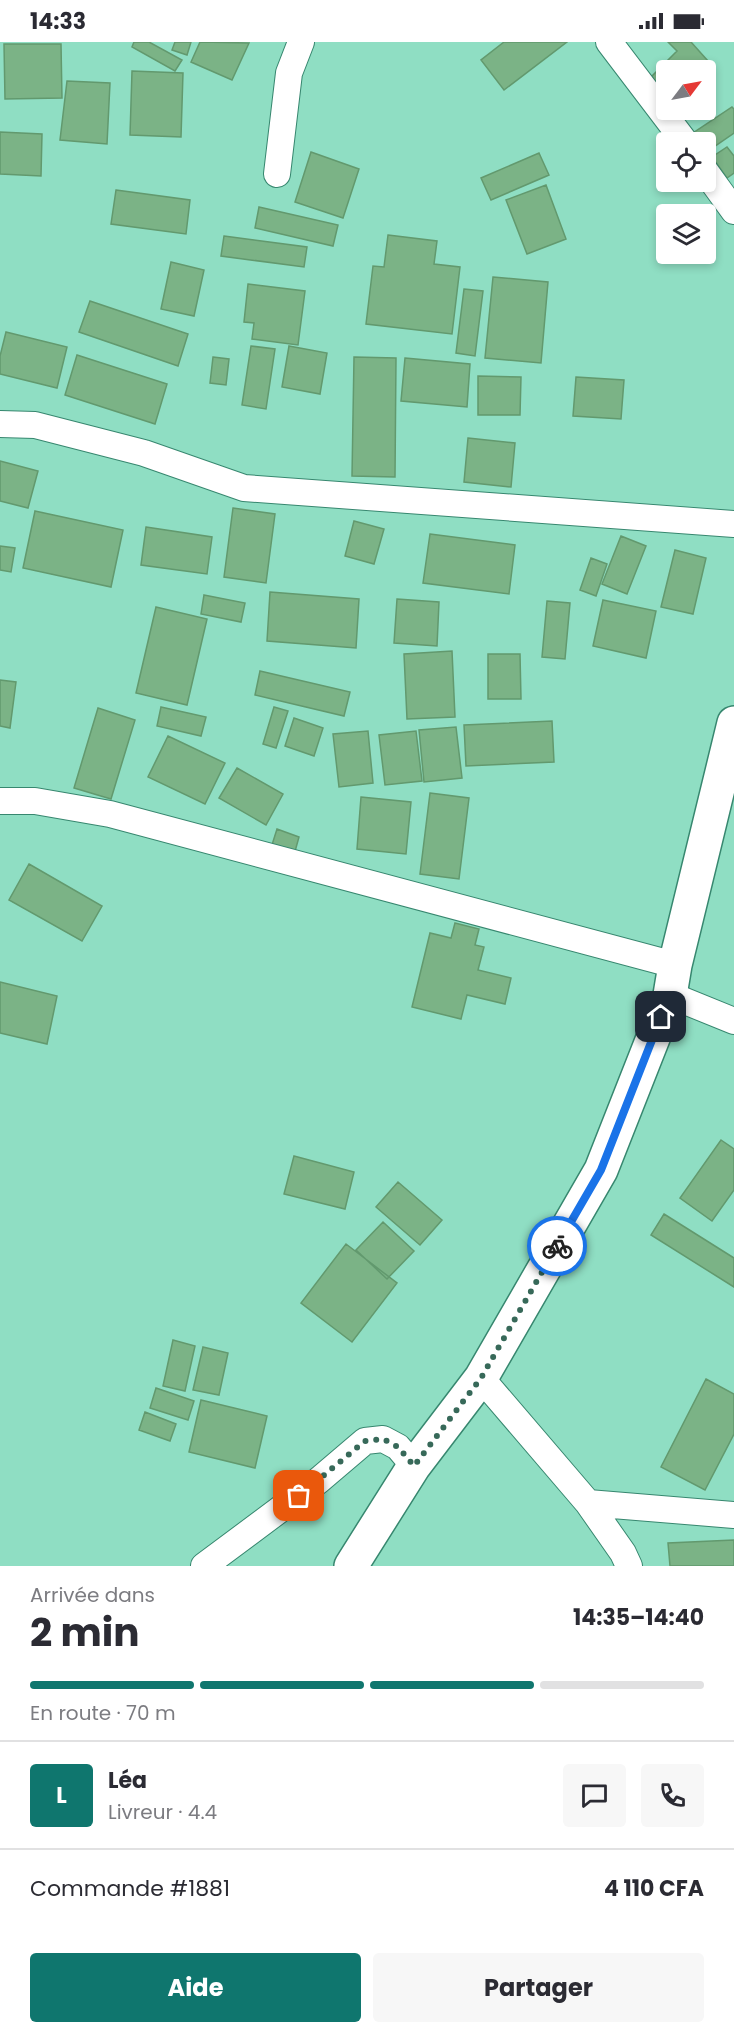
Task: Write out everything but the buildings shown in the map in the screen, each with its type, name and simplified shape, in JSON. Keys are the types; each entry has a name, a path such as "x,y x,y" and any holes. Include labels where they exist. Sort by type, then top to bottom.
{"highway":[{"path":"351,1566 414,1466 481,1378 601,1170 672,980 734,723"}],"street":[{"path":"277,174 289,73 301,42"},
{"path":"609,42 677,132"},
{"path":"716,186 734,211"},
{"path":"0,424 35,425 144,453 244,488 734,524"},
{"path":"0,801 35,801 110,814 672,980 734,1021"},
{"path":"481,1378 588,1503 623,1553 629,1566"},
{"path":"204,1566 318,1482 365,1441 383,1439 398,1447 414,1466"},
{"path":"588,1503 734,1515"}],"way so far":[{"path":"299,1496 365,1441 383,1439 398,1447 414,1466 481,1378 557,1246"}],"route":[{"path":"557,1246 601,1170 661,1017"}]}
